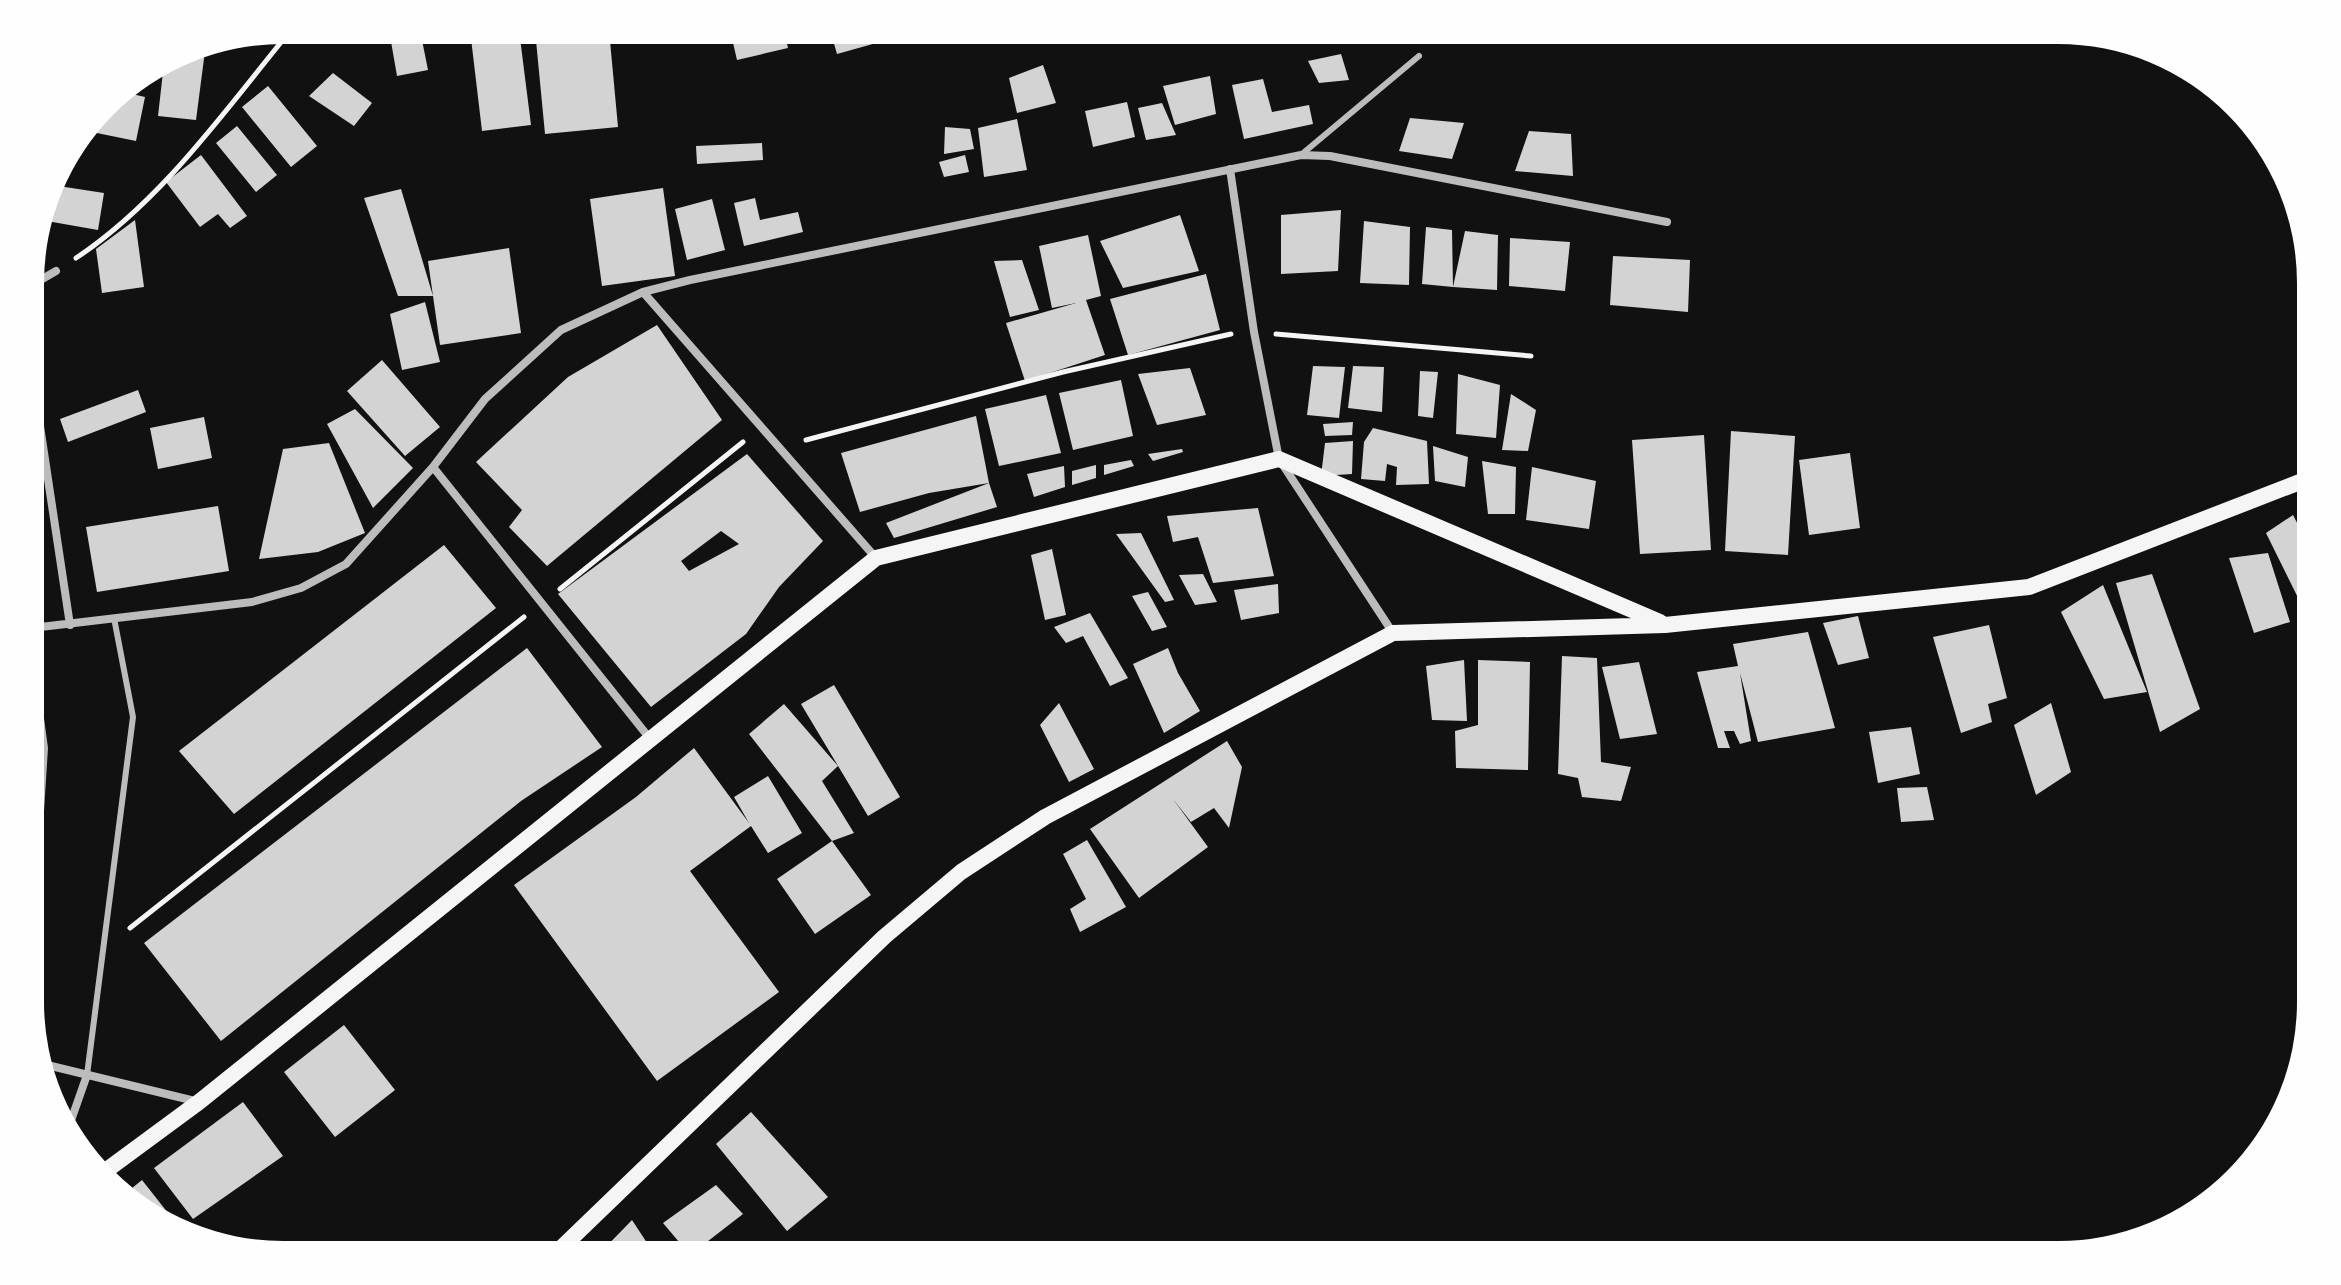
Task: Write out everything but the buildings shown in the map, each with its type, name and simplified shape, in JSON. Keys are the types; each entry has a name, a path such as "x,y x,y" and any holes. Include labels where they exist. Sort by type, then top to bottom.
{"main road":[{"path":"111,1167 199,1102 876,558 1279,459 1665,625"},
{"path":"569,1241 884,937 961,872 1045,817 1393,633 1665,625 2029,587 2296,483"}],"street":[{"path":"44,627 252,602 301,588 346,564 433,467 485,399 561,330 643,292 1301,155 1330,156 1667,222"},
{"path":"1230,169 1254,332 1279,459 1393,633"},
{"path":"44,278 56,271"},
{"path":"643,292 876,558"},
{"path":"44,453 70,625"},
{"path":"433,467 651,740"},
{"path":"53,1066 199,1102"},
{"path":"73,1115 87,1075"}],"lane":[{"path":"1301,155 1419,56"},
{"path":"87,1075 133,717 114,618"}],"path":[{"path":"56,271 108,237 168,176 279,44"},
{"path":"780,447 1063,372 1221,335 1254,332 1531,356"},
{"path":"103,950 762,426"}]}
